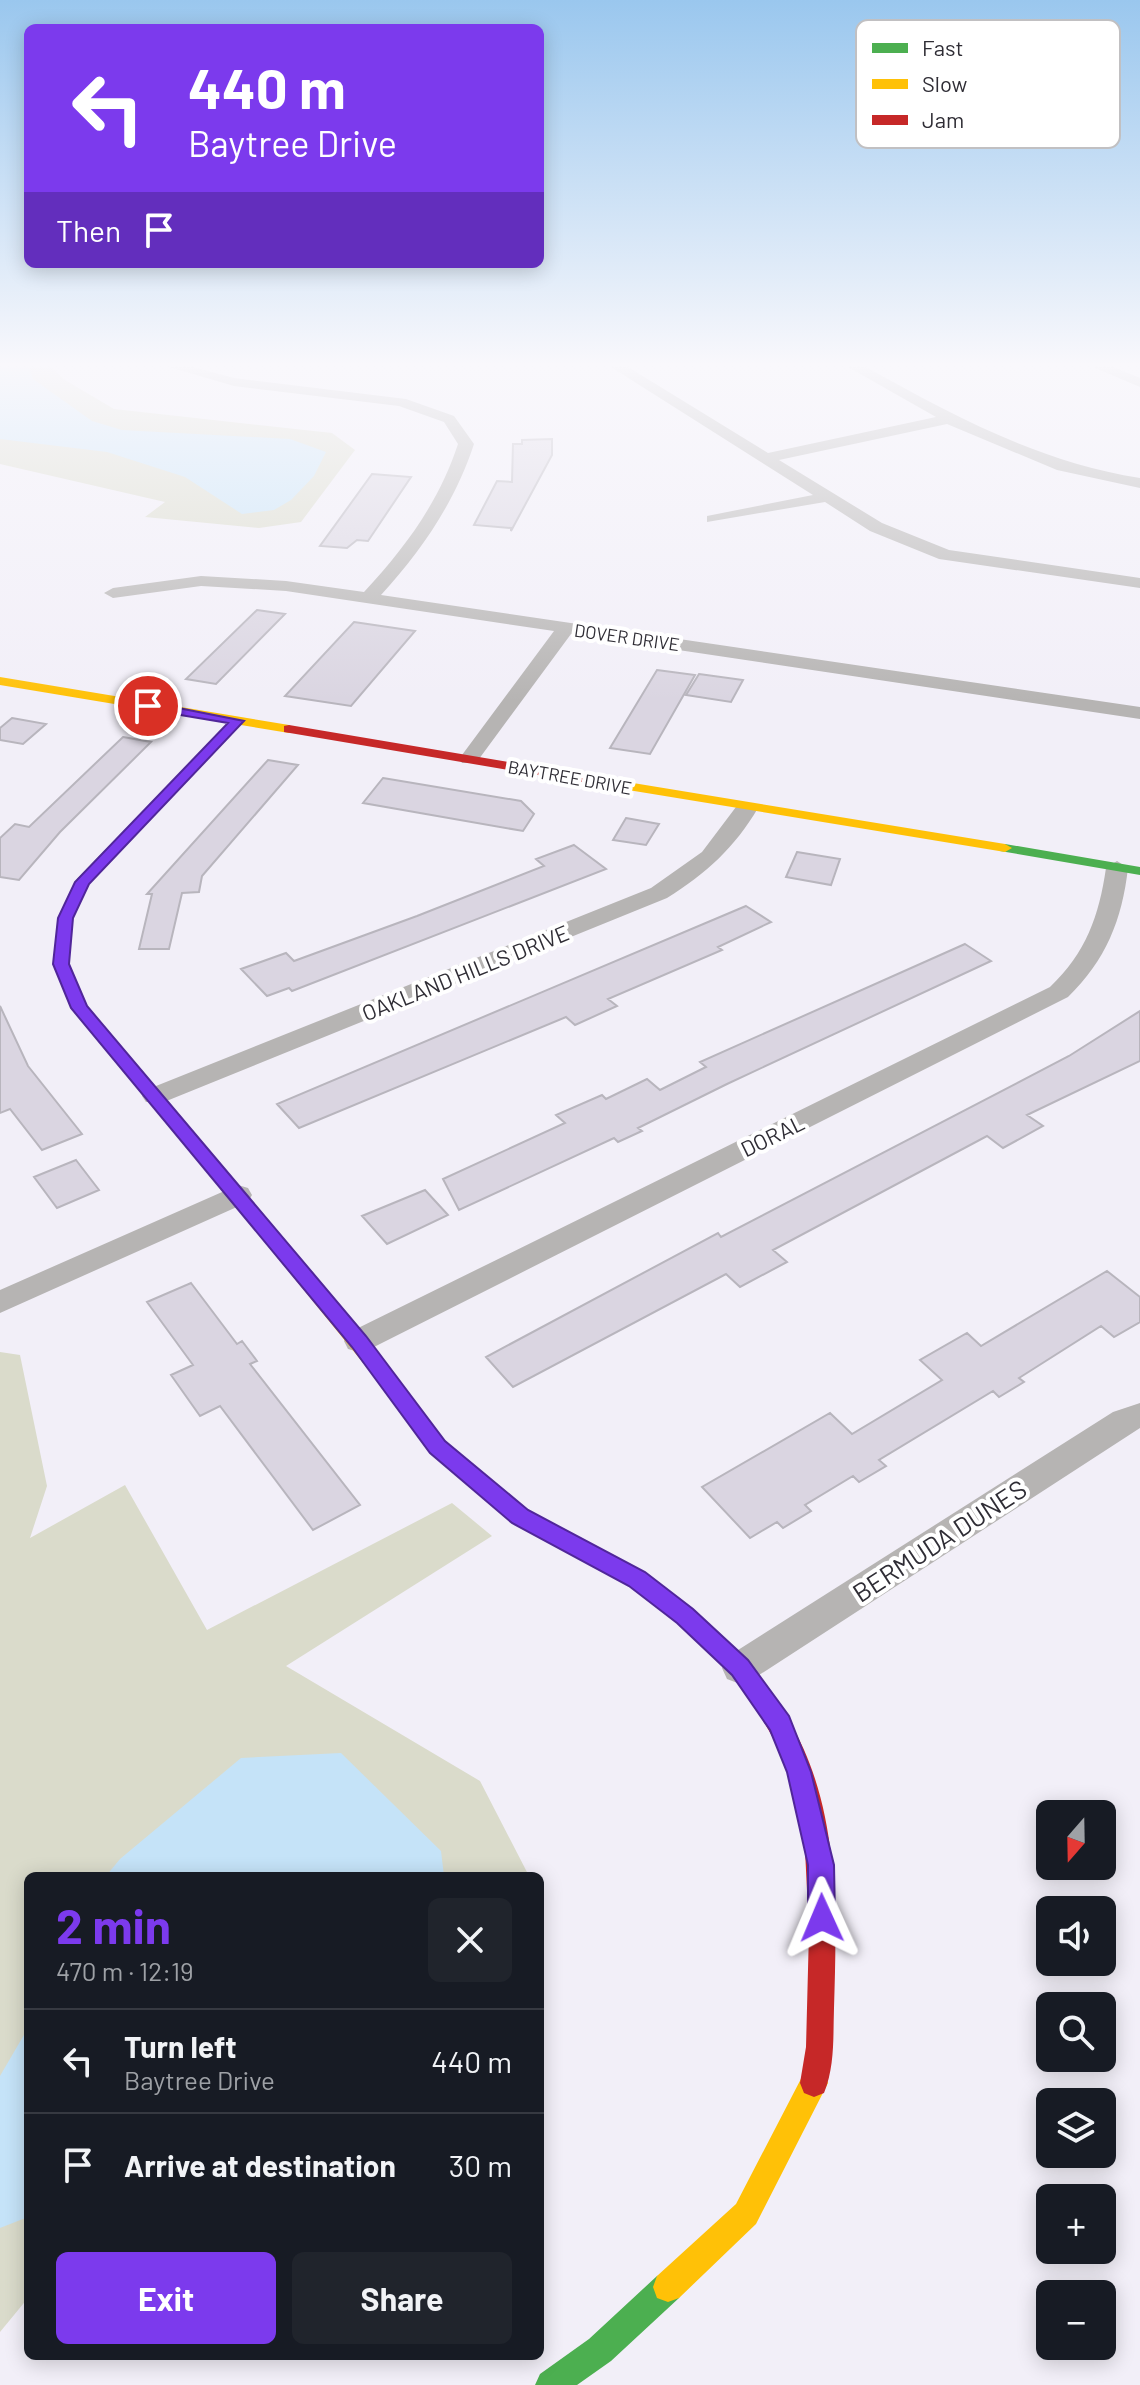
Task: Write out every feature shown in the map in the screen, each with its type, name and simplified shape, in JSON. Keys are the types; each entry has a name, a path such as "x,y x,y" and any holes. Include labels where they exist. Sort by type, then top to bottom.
{"street":[{"path":"369,598 412,548 455,478"},
{"path":"799,478 876,527 945,555 1140,583"},
{"path":"1114,478 1140,483"},
{"path":"713,519 828,497"},
{"name":"DOVER DRIVE","path":"113,593 165,584 239,581 1140,713"},
{"path":"469,759 566,628"},
{"name":"BAYTREE DRIVE","path":"0,681 747,808 1129,869"},
{"path":"238,721 82,882 66,918 61,964 79,1008 359,1341 437,1447 520,1516 637,1579 685,1616 740,1668 780,1724 799,1772 821,1865 822,1971 816,2080 746,2214 600,2350 551,2385"},
{"name":"OAKLAND HILLS DRIVE","path":"155,1096 659,893 695,872 718,852 747,808"},
{"name":"DORAL","path":"359,1341 1059,992 1090,963 1129,869"},
{"path":"0,1302 238,1195"},
{"name":"BERMUDA DUNES","path":"740,1668 1124,1421 1140,1415"}],"green space":[{"path":"62,478 334,478 301,522 259,528 145,517 165,502"},
{"path":"0,1352 20,1355 47,1486 30,1538 125,1485 207,1630 452,1503 492,1536 286,1666 480,1781 527,1872 24,1872 24,2303 0,2332"}],"water":[{"path":"187,478 312,478 291,500 274,510 242,514"},
{"path":"341,1753 441,1851 444,1872 109,1872 120,1859 241,1758"},
{"path":"24,2035 24,2219 0,2228 0,2076"}],"building":[{"path":"369,478 410,478 368,541 357,540 347,548 320,546"},
{"path":"512,478 539,478 511,531 511,528 474,525 497,481 512,482"},
{"path":"257,610 285,614 216,684 186,679"},
{"path":"354,622 415,631 351,706 285,696"},
{"path":"657,670 695,675 650,754 610,748"},
{"path":"699,674 743,680 731,702 686,695"},
{"path":"12,718 46,724 23,744 0,740 0,728"},
{"path":"123,737 151,742 60,832 19,880 0,877 0,838 15,824 29,827"},
{"path":"268,760 298,765 202,876 199,892 182,893 169,949 139,949 152,894 147,894"},
{"path":"383,778 521,801 534,814 523,831 363,803"},
{"path":"626,818 659,824 646,845 613,840"},
{"path":"574,845 606,869 292,991 289,988 267,996 241,969 286,953 294,961 417,916 544,866 536,859"},
{"path":"797,852 840,859 831,885 786,877"},
{"path":"746,906 771,922 718,947 722,950 608,999 617,1006 575,1025 566,1017 299,1128 277,1104"},
{"path":"965,944 991,961 727,1084 638,1128 642,1131 618,1142 614,1138 459,1210 443,1179 565,1123 556,1115 602,1095 606,1099 647,1079 660,1090 706,1067 700,1062"},
{"path":"0,1006 28,1066 82,1134 42,1150 10,1109 0,1113"},
{"path":"1140,1011 1140,1061 1027,1115 1043,1126 1003,1148 987,1136 773,1250 787,1262 740,1287 726,1274 513,1387 486,1357 718,1233 721,1237 1069,1056"},
{"path":"76,1160 99,1190 57,1208 34,1177"},
{"path":"425,1190 448,1215 387,1244 362,1216"},
{"path":"1107,1271 1140,1297 1140,1322 1114,1337 1101,1326 1019,1378 1024,1382 999,1397 993,1391 879,1460 886,1466 859,1482 853,1476 805,1505 811,1511 783,1528 777,1522 750,1538 702,1487 830,1413 852,1434 942,1380 920,1360 967,1333 981,1346"},
{"path":"191,1283 237,1344 242,1341 257,1361 250,1364 360,1505 313,1530 220,1406 200,1416 171,1375 193,1365 147,1302"}],"traffic: fast":[{"path":"226,1183 79,1008 61,964 66,918 82,882 238,721"},
{"path":"1005,848 1140,871"},
{"path":"384,1375 437,1447 520,1516 637,1579 685,1616 740,1668 765,1703"},
{"path":"551,2385 600,2350 668,2287"}],"traffic: slow":[{"path":"0,681 289,729"},
{"path":"627,786 1005,848"},
{"path":"226,1183 384,1375"},
{"path":"668,2287 746,2214 814,2083"}],"traffic: jam":[{"path":"289,729 627,786"},
{"path":"765,1703 785,1737 800,1773 818,1850 822,1971 819,2056 814,2083"}],"route":[{"path":"148,706 238,721 82,882 66,918 61,964 79,1008 359,1341 437,1447 520,1516 637,1579 685,1616 740,1668 780,1724 799,1772 821,1865 822,1918"}]}
